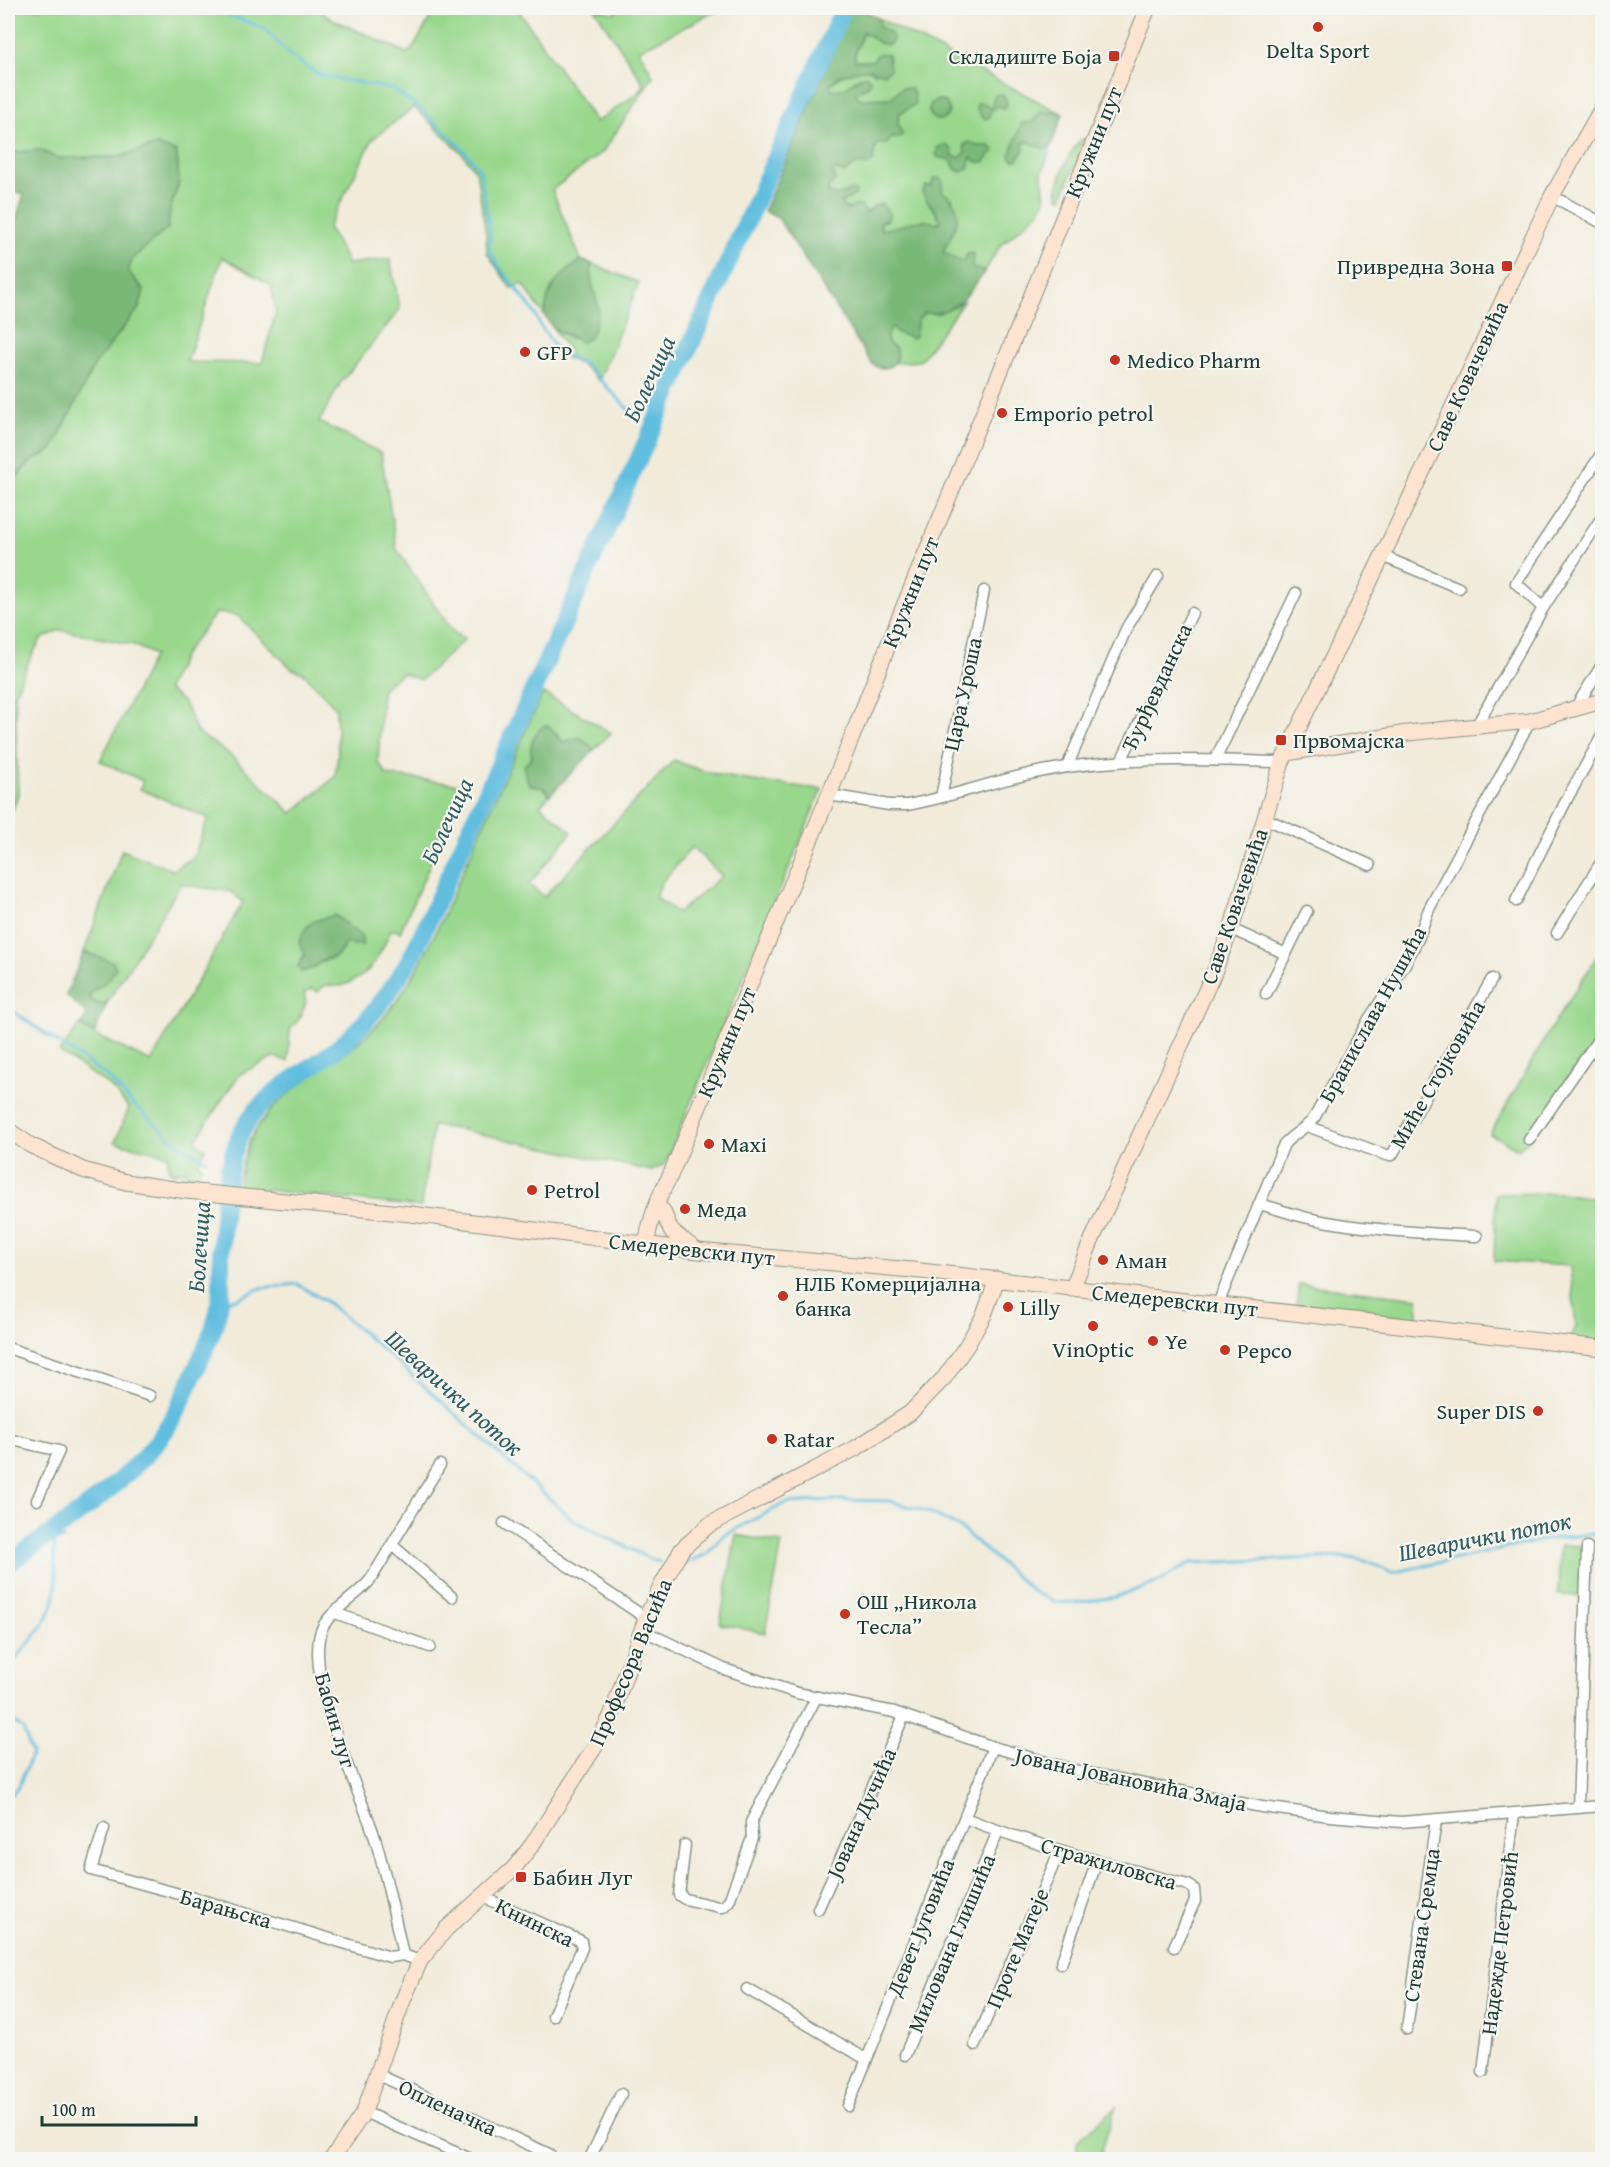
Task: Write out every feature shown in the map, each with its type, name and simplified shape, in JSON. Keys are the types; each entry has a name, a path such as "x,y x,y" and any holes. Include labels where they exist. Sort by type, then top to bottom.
{"main road":[{"name":"Кружни пут","path":"651,1246 661,1192 670,1176 829,795 1148,8"},
{"name":"Саве Ковачевића","path":"1072,1289 1090,1244 1208,986 1231,928 1284,758 1552,196 1602,108"},
{"path":"1284,758 1342,742 1530,720 1602,701"},
{"name":"Смедеревски пут","path":"8,1130 46,1154 92,1173 140,1185 492,1224 651,1246 997,1279 1602,1348"},
{"path":"619,1242 639,1233 658,1214 671,1231 698,1251"},
{"name":"Професора Васића","path":"331,2160 364,2112 379,2075 393,2028 420,1961 446,1929 499,1884 520,1861 587,1760 610,1716 644,1624 677,1556 699,1532 723,1517 856,1448 910,1413 945,1377 967,1345 984,1315 997,1279"}],"street":[{"path":"1552,196 1602,223"},
{"path":"1543,608 1516,583 1602,453"},
{"path":"1477,725 1543,608 1602,517"},
{"path":"1382,556 1459,588"},
{"path":"1067,767 1126,629 1158,576"},
{"name":"Цара Уроша","path":"941,797 984,591"},
{"path":"1215,760 1296,593"},
{"name":"Ђурђевданска","path":"1121,760 1192,613"},
{"path":"1574,710 1602,665"},
{"name":"Бранислава Нушића","path":"1218,1304 1284,1144 1296,1132 1307,1126 1316,1114 1369,1019 1405,964 1418,939 1429,909 1530,720"},
{"path":"1516,901 1568,797 1602,736"},
{"path":"829,795 889,806 907,805 1016,776 1121,760 1284,758"},
{"path":"1264,818 1370,865"},
{"path":"1557,933 1602,861"},
{"path":"1266,994 1307,911"},
{"path":"1231,928 1286,954"},
{"name":"Миће Стојковића","path":"1307,1126 1386,1155 1392,1155 1492,979"},
{"path":"1529,1140 1602,1034"},
{"path":"1259,1204 1308,1218 1411,1232 1477,1236"},
{"path":"8,1348 150,1396"},
{"path":"8,1439 59,1451 37,1500"},
{"name":"Бабин луг","path":"403,1955 380,1855 321,1685 319,1647 321,1631 327,1620 363,1589 440,1465"},
{"name":"Јована Јовановића Змаја","path":"504,1523 644,1624 724,1669 816,1698 894,1713 993,1747 1078,1771 1277,1810 1386,1822 1602,1806"},
{"path":"392,1545 452,1597"},
{"path":"1578,1808 1587,1547"},
{"path":"335,1612 430,1647"},
{"path":"685,1845 680,1895 685,1899 719,1908 723,1906 729,1900 752,1838 751,1822 816,1698"},
{"name":"Јована Дучића","path":"818,1909 904,1716"},
{"name":"Девет Југовића","path":"848,2106 993,1747"},
{"name":"Надежде Петровић","path":"1483,2072 1514,1814"},
{"name":"Стражиловска","path":"965,1818 1059,1850 1188,1885 1194,1889 1195,1901 1174,1947"},
{"name":"Стевана Сремца","path":"1407,2029 1436,1820"},
{"name":"Барањска","path":"104,1828 91,1870 205,1901 390,1957 403,1955"},
{"name":"Милована Глишића","path":"905,2055 998,1831"},
{"name":"Проте Матеје","path":"975,2045 1059,1850"},
{"path":"1061,1964 1097,1861"},
{"name":"Книнска","path":"483,1897 581,1941 582,1948 553,2016"},
{"path":"403,1955 420,1961"},
{"path":"747,1989 866,2059"},
{"name":"Опленачка","path":"379,2075 549,2154"},
{"path":"589,2160 621,2094"},
{"path":"364,2112 473,2160"}],"green space":[{"path":"8,8 315,8 336,21 407,53 413,48 431,17 429,8 517,8 596,122 638,93 644,84 594,8 614,13 619,8 722,8 639,50 653,76 603,152 552,190 581,260 555,283 544,315 523,284 511,288 487,253 476,171 461,152 414,107 373,139 328,227 348,264 390,259 400,309 341,382 319,422 381,453 397,550 453,632 465,639 421,680 402,673 382,689 378,762 387,775 465,785 400,932 392,929 377,959 360,977 342,986 326,986 318,992 312,989 304,993 306,1003 299,1019 290,1029 288,1061 274,1057 240,1074 195,1141 205,1149 198,1164 202,1166 197,1175 188,1176 179,1171 173,1173 168,1169 168,1155 115,1142 129,1108 111,1087 59,1052 80,1025 87,1031 151,1062 243,902 232,892 181,884 108,1001 101,1005 91,1001 89,995 109,979 91,953 84,952 122,850 173,870 193,858 208,818 140,789 143,781 100,761 154,655 134,645 60,630 41,639 15,693 18,795 13,809 8,812 8,487 30,462 52,450 95,364 139,308 143,290 128,271 133,258 168,228 170,210 179,182 157,145 119,157 56,158 41,150 8,153","holes":["222,257 271,285 276,311 262,363 187,362","216,613 237,615 292,669 303,673 336,708 338,754 335,777 292,813 228,753 197,732 184,703 167,689 185,653","335,915 347,925 345,942 339,954 322,961 314,968 298,966"]},
{"path":"852,8 869,8 867,12 878,18 880,27 889,32 893,38 888,45 879,43 863,32 855,54 855,61 872,61 878,54 888,54 890,69 884,74 870,69 839,76 830,85 831,89 841,89 866,75 871,81 868,86 856,92 861,99 891,98 902,88 911,88 915,104 899,114 898,123 902,134 899,138 891,138 887,144 877,144 874,148 873,161 867,166 857,163 845,173 835,169 833,173 835,181 828,188 828,192 837,196 852,190 856,191 855,195 841,202 843,207 849,210 854,206 861,206 867,213 874,206 882,204 890,215 887,221 882,221 880,225 882,230 917,221 936,224 940,221 939,217 922,192 926,186 932,186 933,179 939,178 943,182 942,191 949,196 958,213 956,225 944,253 961,261 967,254 973,253 973,269 984,270 960,302 945,311 924,313 917,321 916,335 912,338 897,333 893,328 890,330 886,338 889,344 896,348 896,354 893,363 887,368 872,364 778,218 764,211"},
{"path":"878,18 1057,111 1035,118 1023,144 1028,141 1043,149 1051,146 1042,174 1045,199 1040,211 1000,246 984,272 973,270 971,263 974,257 961,261 944,253 953,199 932,187 927,201 939,216 940,221 936,224 882,230 880,225 882,221 874,206 867,213 843,207 841,202 855,195 852,190 837,196 828,192 828,188 835,181 833,173 835,168 873,161 875,150 883,140 899,138 902,134 898,123 902,88 891,98 861,99 856,95 859,77 843,89 831,90 830,85 851,72 863,70 875,73 872,61 855,62 855,54 863,32 889,32 880,27"},
{"path":"1001,94 1006,98 1007,104 1004,108 997,106 986,119 982,117 976,108 978,103 985,103 991,108 995,95"},
{"path":"939,100 946,103 949,110 946,117 939,120 932,117 929,110 932,103"},
{"path":"1041,111 1053,113 1057,111 1063,114 1051,146 1043,149 1027,141 1023,144 1024,150 1017,160 1013,160 1010,156 1021,125 1024,122 1033,122"},
{"path":"1082,139 1085,140 1062,198 1058,197 1059,183 1065,166 1073,149"},
{"path":"969,142 978,146 990,146 994,150 984,162 977,162 971,157 968,168 961,172 955,169 950,160 939,158 936,154 938,147 946,145 952,150 952,155 959,158 965,153 964,145"},
{"path":"157,145 177,152 179,182 170,210 168,228 133,258 128,271 144,290 139,308 95,364 52,450 30,462 8,487 8,244 24,194 8,191 8,153 41,150 56,158 119,157"},
{"path":"581,260 592,264 591,280 598,310 590,338 581,342 553,328 544,315 555,283"},
{"path":"592,264 639,283 599,381 584,366 566,358 570,353 553,328 571,338 599,309 591,281"},
{"path":"963,302 920,361 895,363 897,357 886,338 890,330 893,328 916,335 917,321 925,312 937,314"},
{"path":"543,693 611,733 594,750 580,738 563,743 557,734 544,788 550,795 540,805 572,832 529,884 544,897 674,760 709,773 728,777 822,789 665,1164 652,1171 458,1129 433,1126 421,1207 238,1187 249,1144 266,1116 279,1102 371,1031 387,1014 413,976 435,934","holes":["692,847 722,876 678,913 655,897 662,882"]},
{"path":"543,726 549,726 563,742 580,738 594,750 550,795 544,788 530,785 524,766 532,757 531,744"},
{"path":"335,915 362,937 362,945 346,944 336,956 322,960 314,968 301,972 298,966 305,954 299,943 305,930 316,920"},
{"path":"1602,949 1602,1034 1529,1140 1518,1149 1490,1134 1551,1028"},
{"path":"84,952 113,962 116,968 109,979 89,995 92,1001 101,1005 108,1001 94,1034 80,1025 88,1015 66,995"},
{"path":"1563,1193 1602,1200 1602,1348 1567,1343 1576,1327 1570,1266 1494,1261 1496,1194"},
{"path":"1299,1284 1418,1298 1418,1319 1296,1306"},
{"path":"736,1535 782,1543 765,1633 720,1624"},
{"path":"1560,1545 1585,1546 1582,1596 1558,1595"},
{"path":"1116,2107 1099,2159 1077,2159 1077,2141"}],"waterway":[{"path":"212,8 265,29 291,56 319,75 393,89 421,109 464,150 480,170 490,234 490,252 502,271 533,310 558,352 584,363 636,417"},
{"name":"Болечица","path":"8,1564 104,1494 122,1478 155,1444 178,1408 207,1344 219,1310 226,1194 231,1162 240,1135 248,1120 271,1096 327,1056 362,1026 389,992 413,954 844,8"},
{"path":"8,1008 107,1076 132,1103 174,1141 206,1160"},
{"path":"221,1167 229,1169"},
{"name":"Шеварички поток","path":"220,1301 237,1299 261,1288 297,1284 327,1302 395,1360 573,1520 660,1562"},
{"name":"Шеварички поток","path":"679,1566 707,1554 724,1535 786,1503 833,1500 889,1501 929,1512 959,1527 1034,1592 1055,1602 1076,1603 1115,1597 1156,1583 1190,1563 1344,1557 1371,1562 1391,1573 1549,1539 1602,1533"},
{"name":"Болечица","path":"8,1668 31,1641 51,1610 56,1588 54,1541 63,1539"},
{"name":"Болечица","path":"8,1717 23,1729 32,1753 18,1788 8,1797"}],"place":[{"name":"Delta Sport","path":"1318,27"},
{"name":"Складиште Боја","path":"1114,56"},
{"name":"Привредна Зона","path":"1507,266"},
{"name":"GFP","path":"525,352"},
{"name":"Medico Pharm","path":"1115,360"},
{"name":"Emporio petrol","path":"1002,413"},
{"name":"Првомајска","path":"1281,740"},
{"name":"Maxi","path":"709,1144"},
{"name":"Petrol","path":"532,1190"},
{"name":"Меда","path":"685,1209"},
{"name":"Аман","path":"1103,1260"},
{"name":"НЛБ Комерцијална банка","path":"783,1296"},
{"name":"Lilly","path":"1008,1307"},
{"name":"VinOptic","path":"1093,1326"},
{"name":"Ye","path":"1153,1341"},
{"name":"Pepco","path":"1225,1350"},
{"name":"Super DIS","path":"1538,1411"},
{"name":"Ratar","path":"772,1439"},
{"name":"ОШ „Никола Тесла”","path":"845,1614"},
{"name":"Бабин Луг","path":"521,1877"}]}
